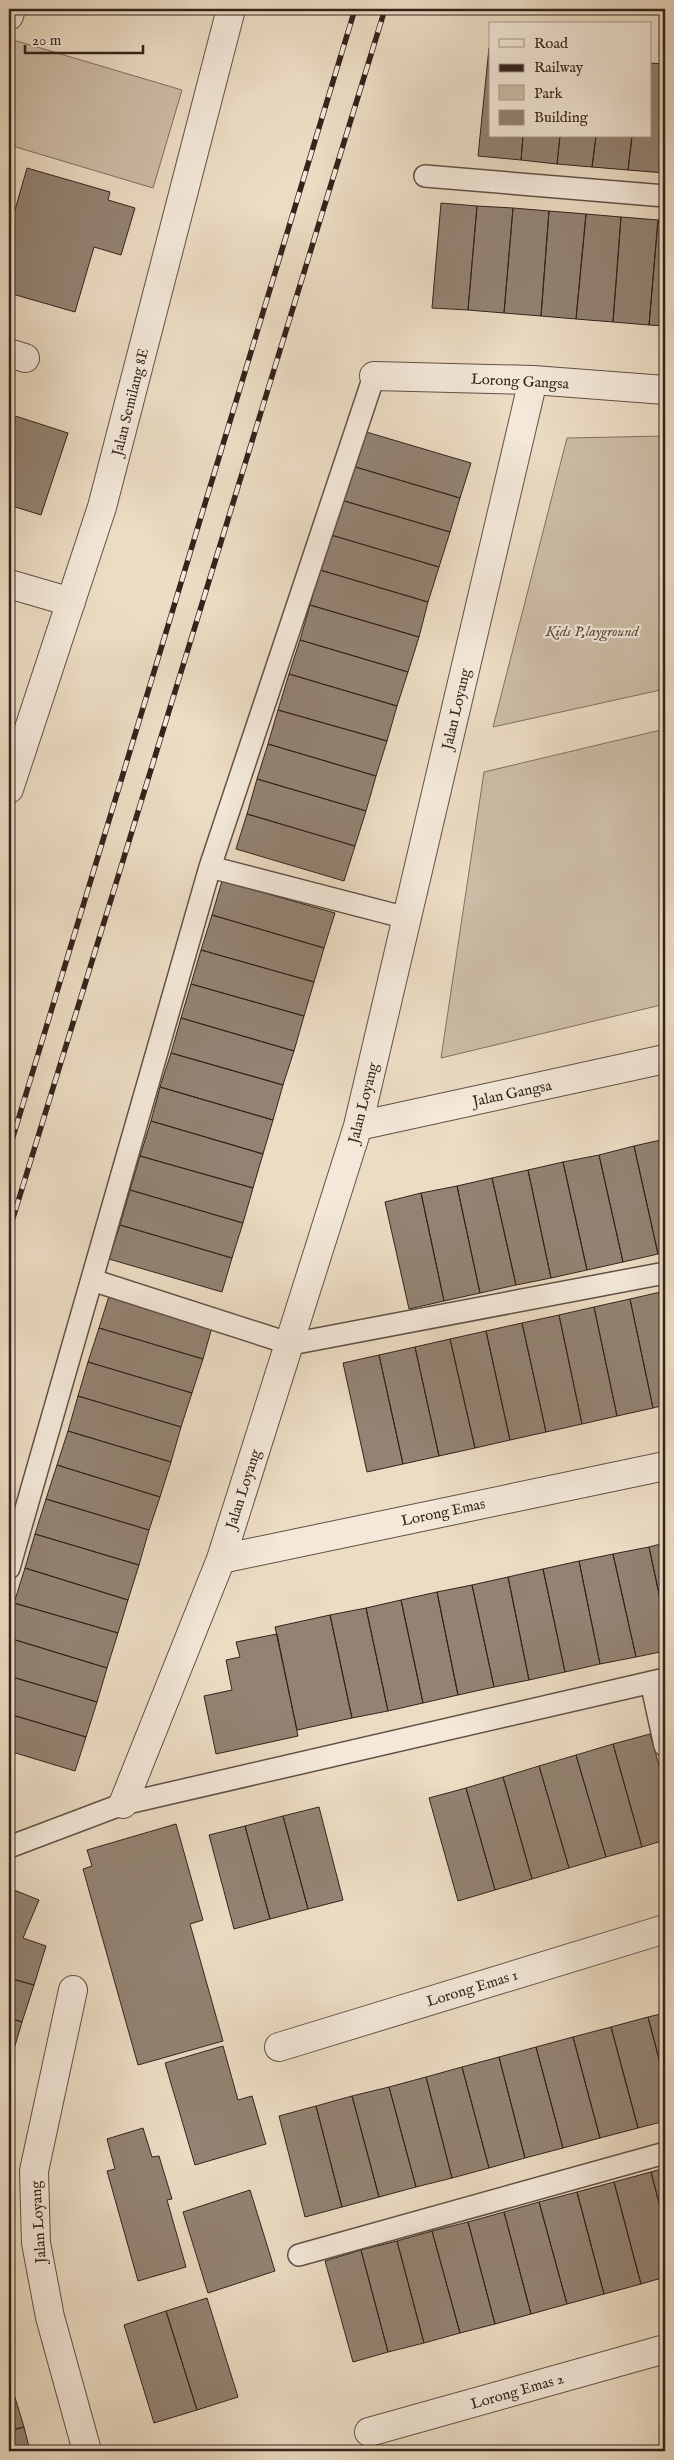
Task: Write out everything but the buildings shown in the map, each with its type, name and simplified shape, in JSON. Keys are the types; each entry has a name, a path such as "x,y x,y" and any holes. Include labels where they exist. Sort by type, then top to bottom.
{"street":[{"path":"9,16 11,9"},
{"name":"Jalan Semilang 8E","path":"10,781 102,507 231,9"},
{"name":"Lorong Gangsa","path":"374,376 533,380 665,390"},
{"name":"Jalan Loyang","path":"123,1804 221,1559 291,1344 358,1126 533,380"},
{"path":"9,584 70,602"},
{"name":"Jalan Gangsa","path":"358,1126 665,1059"},
{"name":"Lorong Emas","path":"221,1559 665,1466"},
{"name":"Lorong Emas 1","path":"279,2047 665,1929"},
{"name":"Jalan Loyang","path":"73,1990 34,2172 36,2243 50,2317 88,2451"},
{"name":"Lorong Emas 2","path":"369,2432 665,2349"}],"lane":[{"path":"424,176 665,196"},
{"path":"9,1568 210,867 374,376"},
{"path":"210,867 407,918"},
{"path":"92,1280 291,1344 665,1273"},
{"path":"9,1847 123,1804 658,1681 665,1746"},
{"path":"299,2254 665,2152"}],"green space":[{"path":"10,39 182,90 153,188 9,145"},
{"name":"Kids P,layground","path":"665,436 665,689 493,727 567,438"},
{"path":"665,729 665,1004 441,1058 484,772"}],"railway":[{"path":"9,1150 355,9"},
{"path":"9,1231 385,9"}]}
